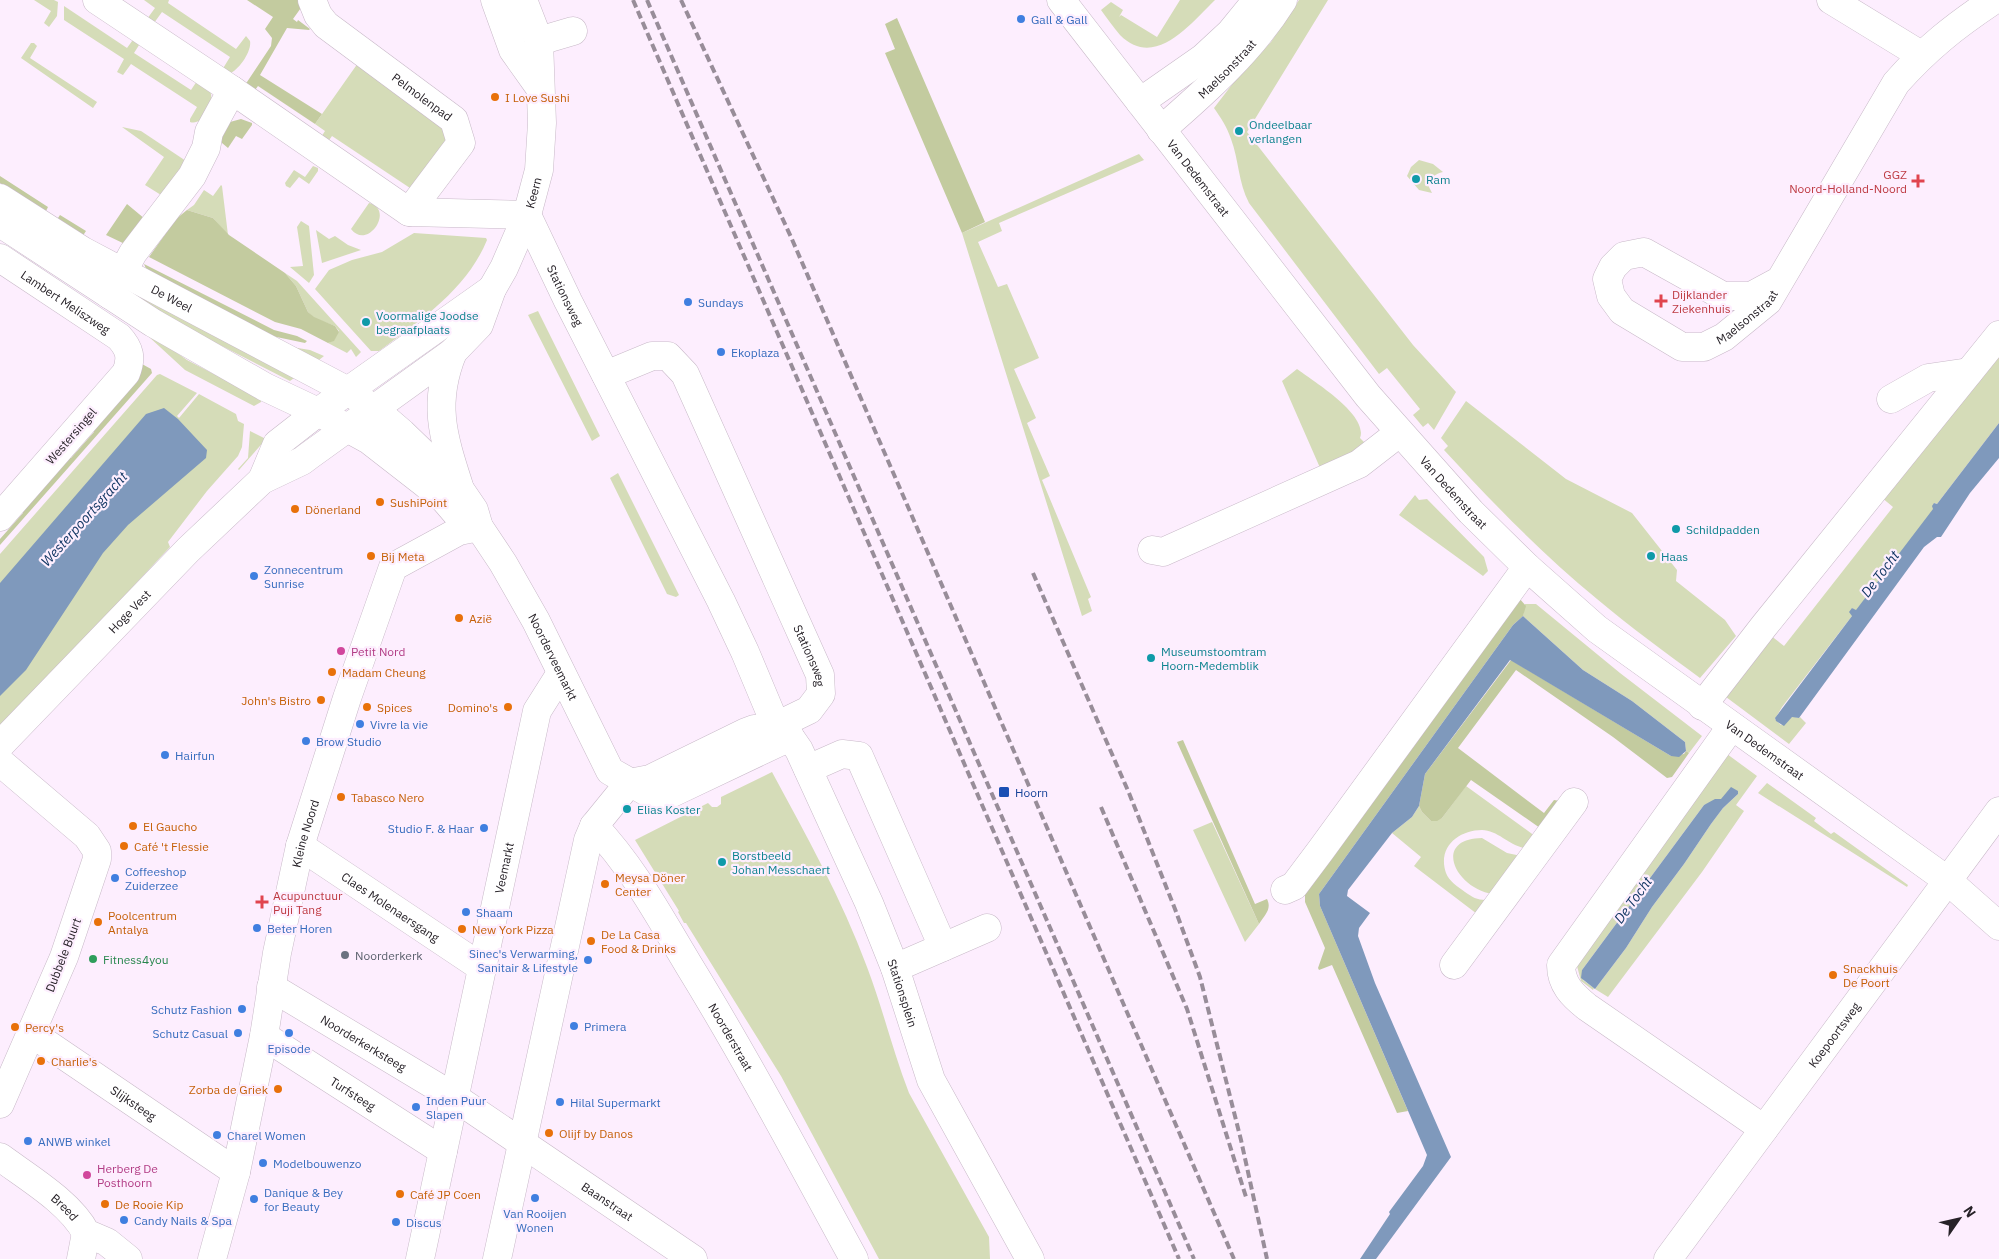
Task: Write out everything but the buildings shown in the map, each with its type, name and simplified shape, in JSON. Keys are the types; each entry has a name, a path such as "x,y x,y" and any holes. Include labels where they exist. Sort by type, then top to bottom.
{"street":[{"path":"98,0 409,212 527,215"},
{"name":"Pelmolenpad","path":"312,0 318,14 326,25 454,120 461,143 409,212"},
{"path":"495,0 513,50 540,88"},
{"name":"Keern","path":"347,428 453,352 479,325 492,290 504,268 527,215 539,170 542,138 538,41 522,0"},
{"name":"Van Dedemstraat","path":"1061,0 1368,396 1471,512 1527,567 1597,629 1731,727 1947,880 1999,926"},
{"name":"Maelsonstraat","path":"1140,102 1203,58 1230,33 1256,0"},
{"name":"Maelsonstraat","path":"1161,130 1229,68 1272,18 1284,0"},
{"path":"1831,0 1921,55"},
{"name":"Maelsonstraat","path":"1777,282 1751,296 1723,296 1644,252 1624,256 1613,267 1607,279 1611,296 1622,311 1682,347 1704,347 1724,337 1768,301 1777,282 1896,83 1921,55 1960,22 1994,0"},
{"path":"538,41 573,31"},
{"path":"116,284 133,253 192,176 206,148 209,132 232,90"},
{"name":"De Weel","path":"0,198 83,251 153,323 265,387 347,428"},
{"name":"Stationsweg","path":"527,215 568,301 725,610 783,731 809,710 821,694 820,675 685,374 668,356 652,356 606,375"},
{"name":"De Weel","path":"0,223 116,284 311,370 348,391 374,409"},
{"name":"Lambert Meliszweg","path":"0,258 119,337 128,349"},
{"name":"Keern","path":"318,412 492,290"},
{"path":"1702,706 1764,626 1999,335"},
{"name":"Westersingel","path":"0,516 126,373 129,365 128,349"},
{"name":"Noorderveemarkt","path":"453,352 445,371 441,417 444,439 459,488"},
{"path":"1891,399 1928,378 1969,372"},
{"name":"Noorderveemarkt","path":"374,409 459,488 474,510 478,527 503,563 536,621 610,771 630,782"},
{"name":"Hoge Vest","path":"262,480 277,444 318,412"},
{"name":"Hoge Vest","path":"0,745 188,550 262,480 302,461 347,428"},
{"name":"Noorderveemarkt","path":"347,428 382,449 444,499 456,513 478,527"},
{"path":"1152,550 1163,552 1359,464 1399,433"},
{"name":"Kleine Noord","path":"212,1259 236,1172 300,846 347,698 393,567 459,531 478,527"},
{"path":"1285,890 1294,886 1321,850 1527,567"},
{"name":"Veemarkt","path":"420,1259 537,711 561,673"},
{"path":"1731,727 1560,965 1561,973 1568,989 1587,1007 1764,1129"},
{"path":"497,1259 588,840 594,826 630,782 650,779 754,729 783,731"},
{"name":"Stationsplein","path":"783,731 799,750 869,903 895,968 931,1080 1030,1259"},
{"path":"808,770 842,754 859,756 943,947"},
{"name":"Dubbele Buurt","path":"0,762 61,816 75,824 87,836 97,851 97,859 92,877 64,957 0,1104"},
{"path":"1454,965 1574,802"},
{"name":"Koepoortsweg","path":"1668,1259 1999,811"},
{"name":"Noorderstraat","path":"594,826 610,843 638,882 732,1036 854,1259"},
{"name":"Claes Molenaersgang","path":"300,846 481,967"},
{"path":"895,968 987,928"},
{"name":"Noorderkerksteeg","path":"271,987 454,1097"},
{"name":"Slijksteeg","path":"31,1033 236,1172"},
{"name":"Turfsteeg","path":"264,1036 443,1151"},
{"path":"454,1097 521,1143"},
{"name":"Baanstraat","path":"521,1143 693,1259"},
{"name":"Breed","path":"0,1157 67,1208 79,1221 83,1246 107,1242 128,1259"}],"green space":[{"path":"34,0 54,0 58,2 57,16 49,27 44,23 51,11"},
{"path":"144,0 169,0 168,3 236,49 246,36 250,41 247,55 237,69 229,74 222,70 230,57 162,12 154,23 147,19 155,8"},
{"path":"247,0 301,0 303,5 293,19 297,22 298,20 310,29 287,28 260,75 322,114 315,124 258,86 250,97 245,85 271,46 272,38 265,29 273,17"},
{"path":"1180,0 1215,0 1195,21 1171,40 1159,46 1146,48 1133,45 1120,35 1101,10 1111,2 1123,10 1119,17 1121,15 1157,37"},
{"path":"1299,0 1328,0 1247,132 1413,345 1456,392 1434,430 1428,423 1423,427 1413,415 1420,409 1387,368 1379,374 1249,203 1245,195 1234,147 1224,123 1214,108 1234,82 1271,42"},
{"path":"64,6 127,48 135,37 141,42 134,53 191,90 199,78 208,87 211,94 209,109 203,118 199,121 190,122 197,107 131,64 123,75 117,72 124,59 64,20"},
{"path":"897,18 985,222 962,233 885,53 895,49 885,24"},
{"path":"31,43 37,46 30,58 97,102 93,108 21,58"},
{"path":"358,63 445,125 448,143 410,188 332,136 325,146 318,142 325,131 315,124"},
{"path":"241,119 252,123 252,125 242,139 236,136 228,148 222,143 220,136 230,122"},
{"path":"122,127 141,131 186,161 161,195 145,185 164,157"},
{"path":"1139,154 1144,160 999,223 1002,231 978,242 998,287 1007,284 1039,358 1014,369 1036,418 1027,423 1050,476 1042,480 1091,597 1088,599 1092,611 1082,616 962,233"},
{"path":"1419,160 1433,164 1443,172 1434,176 1429,182 1428,185 1432,193 1419,190 1407,176 1411,167"},
{"path":"313,166 318,168 318,171 309,184 299,177 290,188 286,186 285,183 294,170 305,177"},
{"path":"0,176 48,207 45,213 0,183"},
{"path":"221,185 228,235 213,218 187,210 194,205 204,190 213,196"},
{"path":"369,203 376,207 380,213 379,220 371,232 365,235 358,234 351,229"},
{"path":"127,204 145,219 127,245 106,235"},
{"path":"187,210 213,218 229,235 285,273 296,286 308,312 314,317 335,326 339,332 334,341 328,343 301,329 275,322 149,257 176,219"},
{"path":"60,215 86,231 82,237 56,221"},
{"path":"301,221 309,226 314,275 309,283 290,267 303,266 297,227"},
{"path":"316,230 329,239 335,236 348,245 361,250 322,263"},
{"path":"414,233 486,238 487,240 467,274 441,303 379,351 371,351 315,289 329,270 352,260 382,252"},
{"path":"144,264 274,330 297,336 307,341 305,343 267,335 147,271"},
{"path":"285,273 297,281 361,352 356,357 351,349 347,353 328,343 334,340 339,331 335,326 314,318 308,312 296,286"},
{"path":"134,292 301,373 290,381 148,308"},
{"path":"538,311 600,436 592,441 528,315"},
{"path":"148,332 187,360 254,395 261,402 254,406 185,370 145,333"},
{"path":"279,345 310,350 324,356 314,364"},
{"path":"1999,351 1999,423 1937,504 1934,503 1934,509 1856,611 1852,608 1852,616 1782,707 1775,719 1781,725 1792,716 1800,717 1806,723 1789,744 1726,697 1770,635 1784,646 1893,507 1881,497"},
{"path":"142,364 151,369 152,373 0,545 0,539 23,513 22,504 62,458 71,458 94,432 93,424"},
{"path":"1297,369 1338,399 1348,409 1361,429 1360,438 1366,444 1321,470 1282,381"},
{"path":"160,374 197,393 177,416 179,418 199,394 236,414 238,421 244,424 242,447 238,456 207,491 168,542 170,547 0,729 0,554 157,375"},
{"path":"1466,401 1566,479 1632,513 1677,570 1676,581 1725,620 1736,636 1700,678 1622,620 1577,582 1537,546 1444,450 1448,446 1441,438"},
{"path":"250,431 266,439 239,470 248,458"},
{"path":"618,473 679,595 676,597 667,594 610,478"},
{"path":"1415,495 1419,500 1427,499 1484,557 1488,571 1483,576 1399,515"},
{"path":"1519,598 1526,606 1523,616 1513,625 1319,894 1320,906 1408,1111 1397,1113 1332,965 1319,970 1318,968 1325,948 1305,902 1305,893"},
{"path":"1525,604 1536,604 1620,673 1702,736 1689,753 1686,751 1685,742 1632,701 1583,670 1523,616"},
{"path":"1511,660 1671,756 1684,754 1686,751 1689,753 1672,777 1667,778 1613,737 1516,670 1458,748 1544,813 1554,800 1560,801 1540,828 1471,780 1442,818 1437,821 1431,821 1419,806 1425,774"},
{"path":"1183,740 1255,904 1267,899 1269,906 1259,924 1177,742"},
{"path":"1727,754 1757,776 1736,805 1744,811 1702,872 1608,997 1595,989 1626,948 1652,907 1711,824 1723,808 1738,794 1704,805 1582,970 1583,980 1594,988 1593,990 1581,981 1577,966"},
{"path":"772,772 823,868 846,917 873,983 909,1093 989,1237 990,1259 879,1259 781,1076 686,923 684,923 679,911 635,840 708,803 712,807 717,807 721,804 721,797"},
{"path":"1767,783 1816,818 1814,821 1831,834 1834,832 1908,885 1907,887 1758,793"},
{"path":"1466,786 1539,839 1524,848 1493,832 1482,830 1465,833 1447,848 1444,864 1447,876 1454,884 1470,895 1477,899 1486,900 1481,917 1414,866 1421,857 1392,833 1412,817 1419,806 1431,821 1442,818"},
{"path":"1212,822 1259,924 1245,942 1193,830"},
{"path":"1482,838 1507,853 1526,857 1493,894 1480,890 1469,883 1454,864 1453,855 1457,846 1466,840"}],"water":[{"name":"Westerpoortsgracht","path":"164,408 178,419 207,450 206,458 128,525 103,553 26,670 0,696 0,583 146,414"},
{"path":"1999,423 1999,458 1970,493 1941,537 1937,537 1924,547 1799,718 1792,717 1784,726 1776,721 1775,718 1852,616 1849,612 1852,608 1856,610 1933,509 1934,503 1937,504"},
{"path":"1523,616 1583,670 1632,701 1685,742 1686,751 1679,757 1671,756 1510,660 1425,774 1419,806 1412,817 1392,833 1348,890 1347,896 1370,913 1359,928 1358,936 1375,983 1451,1157 1376,1259 1360,1259 1390,1214 1389,1212 1423,1166 1427,1155 1320,906 1319,894 1513,625"},
{"path":"1731,787 1738,791 1738,794 1723,808 1711,824 1652,907 1626,948 1595,989 1581,978 1582,970 1704,805 1715,799 1721,799"}],"railway":[{"path":"633,0 1179,1259"},
{"path":"647,0 1194,1259"},
{"path":"681,0 791,237 1234,1259"},
{"path":"1033,573 1129,793 1200,977 1241,1140 1267,1259"},
{"path":"1101,807 1187,1009 1246,1197"}],"place":[{"name":"Gall & Gall","path":"1021,19"},
{"name":"I Love Sushi","path":"495,97"},
{"name":"Ondeelbaar verlangen","path":"1239,131"},
{"name":"Ram","path":"1416,179"},
{"name":"GGZ Noord-Holland-Noord","path":"1918,181"},
{"name":"Dijklander Ziekenhuis","path":"1661,301"},
{"name":"Sundays","path":"688,302"},
{"name":"Voormalige Joodse begraafplaats","path":"366,322"},
{"name":"Ekoplaza","path":"721,352"},
{"name":"SushiPoint","path":"380,502"},
{"name":"Dönerland","path":"295,509"},
{"name":"Schildpadden","path":"1676,529"},
{"name":"Bij Meta","path":"371,556"},
{"name":"Haas","path":"1651,556"},
{"name":"Zonnecentrum Sunrise","path":"254,576"},
{"name":"Azië","path":"459,618"},
{"name":"Petit Nord","path":"341,651"},
{"name":"Museumstoomtram Hoorn-Medemblik","path":"1151,658"},
{"name":"Madam Cheung","path":"332,672"},
{"name":"John's Bistro","path":"321,700"},
{"name":"Spices","path":"367,707"},
{"name":"Domino's","path":"508,707"},
{"name":"Vivre la vie","path":"360,724"},
{"name":"Brow Studio","path":"306,741"},
{"name":"Hairfun","path":"165,755"},
{"name":"Hoorn","path":"1004,792"},
{"name":"Tabasco Nero","path":"341,797"},
{"name":"Elias Koster","path":"627,809"},
{"name":"El Gaucho","path":"133,826"},
{"name":"Studio F. & Haar","path":"484,828"},
{"name":"Café 't Flessie","path":"124,846"},
{"name":"Borstbeeld Johan Messchaert","path":"722,862"},
{"name":"Coffeeshop Zuiderzee","path":"115,878"},
{"name":"Meysa Döner Center","path":"605,884"},
{"name":"Acupunctuur Puji Tang","path":"262,902"},
{"name":"Shaam","path":"466,912"},
{"name":"Poolcentrum Antalya","path":"98,922"},
{"name":"Beter Horen","path":"257,928"},
{"name":"New York Pizza","path":"462,929"},
{"name":"De La Casa Food & Drinks","path":"591,941"},
{"name":"Noorderkerk","path":"345,955"},
{"name":"Fitness4you","path":"93,959"},
{"name":"Sinec's Verwarming, Sanitair & Lifestyle","path":"588,960"},
{"name":"Snackhuis De Poort","path":"1833,975"},
{"name":"Schutz Fashion","path":"242,1009"},
{"name":"Primera","path":"574,1026"},
{"name":"Percy's","path":"15,1027"},
{"name":"Schutz Casual","path":"238,1033"},
{"name":"Episode","path":"289,1033"},
{"name":"Charlie's","path":"41,1061"},
{"name":"Zorba de Griek","path":"278,1089"},
{"name":"Hilal Supermarkt","path":"560,1102"},
{"name":"Inden Puur Slapen","path":"416,1107"},
{"name":"Olijf by Danos","path":"549,1133"},
{"name":"Charel Women","path":"217,1135"},
{"name":"ANWB winkel","path":"28,1141"},
{"name":"Modelbouwenzo","path":"263,1163"},
{"name":"Herberg De Posthoorn","path":"87,1175"},
{"name":"Café JP Coen","path":"400,1194"},
{"name":"Van Rooijen Wonen","path":"535,1198"},
{"name":"Danique & Bey for Beauty","path":"254,1199"},
{"name":"De Rooie Kip","path":"105,1204"},
{"name":"Candy Nails & Spa","path":"124,1220"},
{"name":"Discus","path":"396,1222"}],"water label":[{"name":"De Tocht","path":"1880,574"},
{"name":"De Tocht","path":"1633,900"}]}
